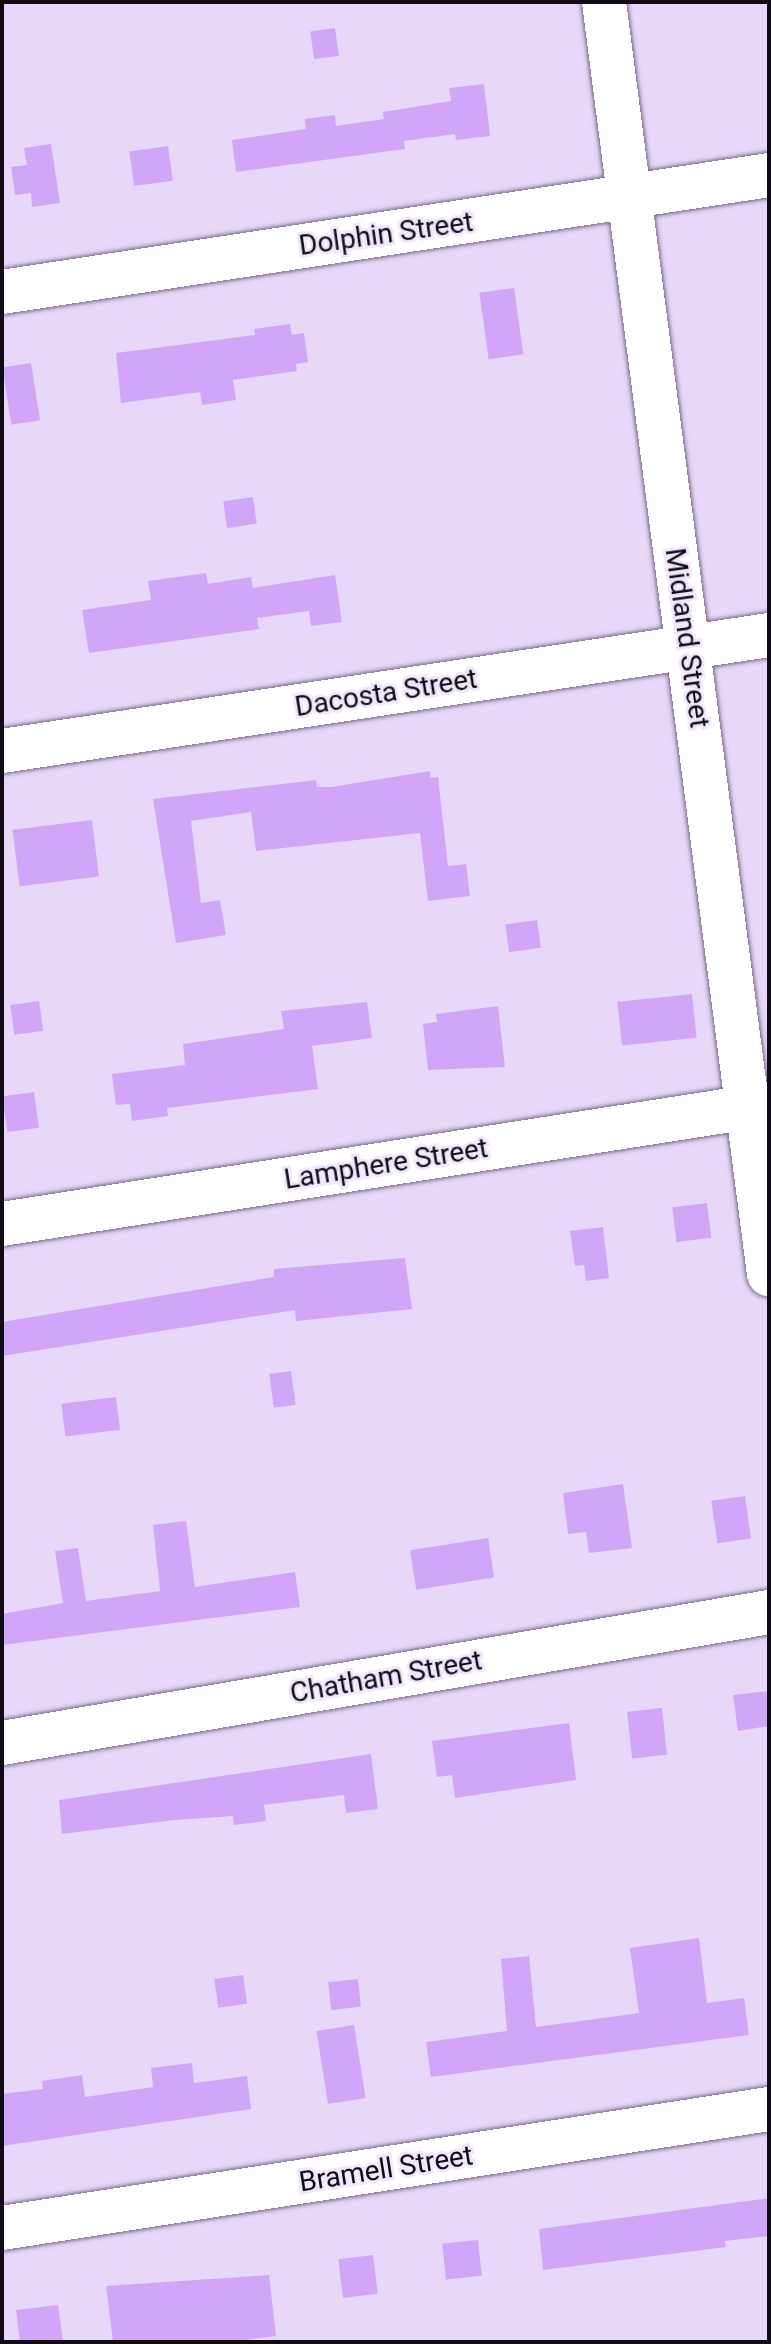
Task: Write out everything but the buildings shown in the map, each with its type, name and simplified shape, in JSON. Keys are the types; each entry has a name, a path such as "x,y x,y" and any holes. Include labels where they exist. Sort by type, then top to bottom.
{"street":[{"name":"Midland Street","path":"604,2 687,648 758,1106 769,1274"},
{"name":"Dolphin Street","path":"2,292 769,175"},
{"name":"Dacosta Street","path":"2,751 769,635"},
{"name":"Lamphere Street","path":"2,1224 758,1106"},
{"name":"Chatham Street","path":"2,1743 769,1612"},
{"name":"Bramell Street","path":"2,2228 769,2109"}]}
